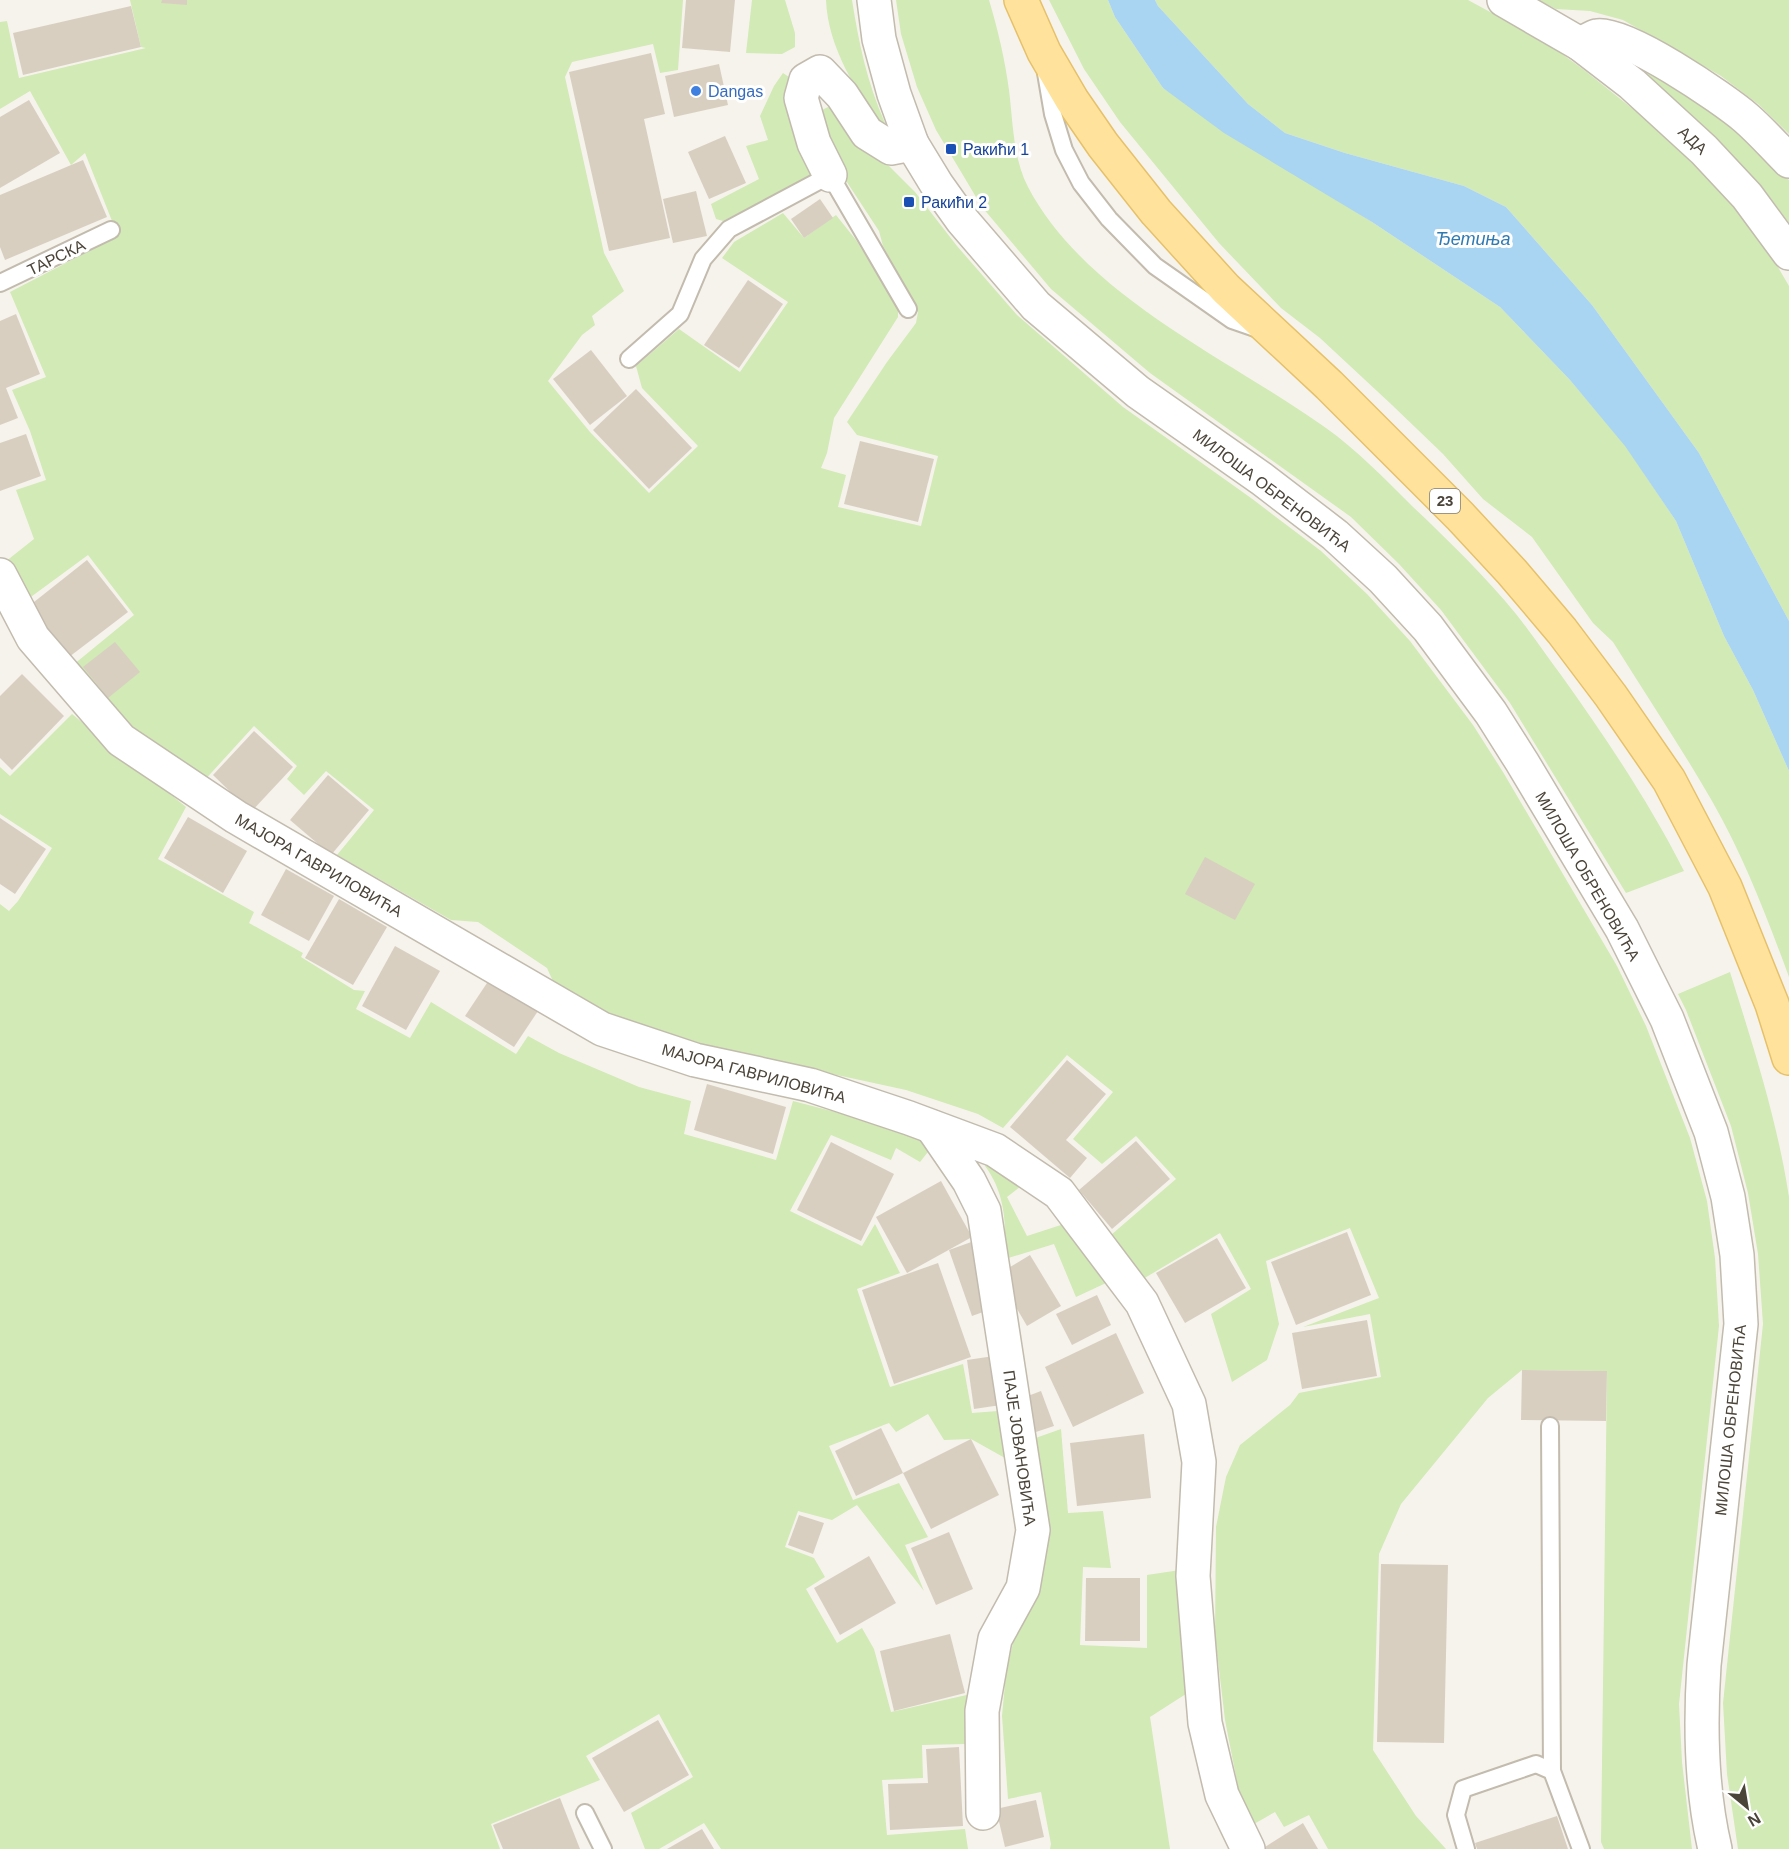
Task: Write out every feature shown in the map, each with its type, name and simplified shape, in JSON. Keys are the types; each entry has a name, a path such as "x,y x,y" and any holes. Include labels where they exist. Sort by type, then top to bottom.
{"main road":[{"name":"23","path":"1021,0 1044,52 1072,100 1103,145 1156,212 1226,289 1452,507 1562,631 1611,696 1669,780 1725,887 1772,1004 1789,1058"}],"street":[{"name":"МИЛОША ОБРЕНОВИЋА","path":"874,0 879,39 894,94 912,144 962,220 1036,306 1138,392 1262,479 1335,535 1383,579 1428,628 1491,713 1522,762 1622,929 1667,1019 1711,1132 1728,1197 1737,1255 1741,1324 1701,1704 1704,1774 1715,1849"},
{"name":"АДА","path":"1504,0 1581,44 1632,84 1704,150 1747,196 1789,254"},
{"path":"1581,44 1598,36 1617,38 1638,49 1709,90 1747,118 1789,161"},
{"path":"830,175 814,143 801,98 806,80 820,72 842,95 867,133 891,148 912,144"},
{"name":"МАЈОРА ГАВРИЛОВИЋА","path":"0,575 33,638 121,740 236,817 602,1029 695,1060 810,1085 932,1127 995,1150 1059,1193 1142,1303 1189,1404 1199,1462 1193,1576 1205,1723 1222,1795 1248,1849"},
{"name":"ПАЈЕ ЈОВАНОВИЋА","path":"932,1127 969,1181 984,1211 1033,1530 1023,1588 995,1639 982,1711 983,1814"}],"lane":[{"path":"629,359 680,314 703,259 729,229 830,175 908,309"},
{"name":"ТАРСКА","path":"0,284 111,230"},
{"path":"1550,1426 1552,1771 1581,1849"},
{"path":"1466,1849 1456,1815 1463,1789 1536,1764 1552,1771"},
{"path":"585,1813 603,1849"}],"green space":[{"path":"130,0 683,0 678,70 660,73 653,44 572,62 565,77 604,253 624,291 592,316 595,325 582,335 548,381 590,432 649,493 698,446 642,388 636,366 679,329 740,372 788,302 722,258 734,242 783,213 804,238 836,215 856,240 898,308 898,317 834,418 827,453 821,468 846,475 838,507 921,526 938,456 857,435 847,422 916,323 918,312 883,246 879,231 839,170 820,111 828,107 836,109 915,192 957,246 1017,315 1123,407 1321,551 1367,594 1410,641 1473,725 1503,772 1617,966 1646,1026 1690,1138 1707,1201 1715,1258 1719,1326 1679,1704 1682,1762 1692,1849 1604,1849 1601,1842 1607,1371 1522,1370 1488,1398 1401,1504 1379,1554 1373,1750 1416,1816 1446,1849 1328,1849 1309,1815 1284,1827 1275,1812 1254,1824 1241,1802 1225,1720 1215,1635 1216,1527 1226,1477 1240,1445 1290,1405 1299,1393 1381,1377 1370,1314 1303,1327 1379,1298 1350,1228 1266,1261 1279,1324 1267,1360 1232,1382 1211,1314 1251,1289 1220,1233 1143,1279 1111,1235 1176,1179 1136,1136 1102,1164 1073,1139 1113,1092 1067,1055 1003,1128 978,1114 906,1090 712,1048 606,1014 556,988 547,968 478,922 451,920 337,855 374,810 326,771 304,795 287,779 297,766 254,726 202,783 138,737 73,665 134,615 88,555 24,602 5,562 34,539 16,490 46,480 30,431 12,390 46,377 10,292 118,236 85,153 71,165 30,91 0,109 0,22 7,21 19,78 146,48 141,47"},
{"path":"752,0 785,0 795,33 795,47 782,54 746,53"},
{"path":"826,0 852,0 864,63 885,123 882,130 838,52 828,18"},
{"path":"896,0 989,0 1005,68 1019,164 1028,187 1053,226 1085,261 1122,293 1204,350 1326,428 1349,446 1466,558 1516,614 1578,699 1642,795 1684,871 1626,893 1510,703 1441,610 1399,564 1351,517 1150,373 1051,289 982,207 936,130 917,87 901,34"},
{"path":"1049,0 1108,0 1115,17 1163,88 1500,307 1570,380 1625,445 1676,521 1724,636 1753,690 1789,771 1789,977 1754,888 1724,822 1613,642 1593,623 1532,537 1483,499 1443,454 1320,338 1281,308 1219,243 1120,122 1084,69"},
{"path":"1155,0 1468,0 1547,43 1658,129 1695,163 1739,211 1789,286 1789,621 1699,453 1592,305 1506,207 1464,186 1345,153 1285,133 1248,104"},
{"path":"1538,0 1789,0 1789,134 1758,104 1721,76 1623,20 1590,11 1556,9"},
{"path":"1631,61 1691,96 1736,130 1789,180 1789,223 1766,192 1717,138"},
{"path":"783,73 789,77 814,175 723,221 716,219 711,204 759,179 746,146 768,140 760,116 774,86"},
{"path":"72,714 186,807 158,859 254,912 249,923 303,953 301,957 354,990 365,991 356,1009 410,1038 431,1002 516,1054 528,1036 559,1053 639,1087 691,1101 684,1134 776,1160 793,1101 847,1115 935,1143 920,1162 896,1148 891,1160 831,1135 790,1211 862,1246 875,1224 900,1273 857,1289 890,1387 963,1364 972,1413 998,1411 1005,1458 971,1439 944,1440 928,1414 896,1432 889,1423 829,1446 853,1500 899,1483 928,1537 905,1545 924,1591 857,1505 832,1520 798,1511 785,1547 814,1558 825,1577 806,1589 837,1643 862,1628 874,1649 891,1712 971,1694 966,1744 922,1745 923,1778 882,1780 887,1835 965,1829 968,1849 721,1849 704,1823 659,1849 645,1849 631,1813 693,1777 659,1714 586,1756 600,1780 491,1824 500,1849 0,1849 0,904 9,911 52,848 0,814 0,767 10,776"},
{"path":"1730,972 1771,1111 1789,1197 1789,1849 1738,1849 1727,1774 1723,1703 1763,1324 1758,1254 1748,1193 1731,1126 1678,994"},
{"path":"987,1159 1029,1180 1007,1197 1027,1236 1067,1223 1106,1283 1076,1297 1054,1244 1005,1259 1003,1210 997,1188 985,1166"},
{"path":"1061,1429 1068,1513 1103,1511 1111,1568 1083,1567 1080,1645 1147,1648 1147,1575 1180,1570 1189,1692 1150,1717 1170,1849 1050,1849 1041,1792 1008,1799 1002,1716 1006,1673 1016,1630 1030,1440"}],"water":[{"name":"Ђетиња","path":"1108,0 1155,0 1248,104 1285,133 1345,153 1464,186 1506,207 1592,305 1699,453 1789,621 1789,771 1753,690 1724,636 1676,521 1625,446 1570,380 1500,307 1372,222 1224,133 1163,88 1115,17"}],"building":[{"path":"162,0 187,0 187,5 161,3"},
{"path":"686,0 735,0 730,52 682,48"},
{"path":"131,6 141,47 23,75 13,33"},
{"path":"651,53 665,114 644,119 670,238 609,251 569,72"},
{"path":"719,64 728,105 674,117 665,76"},
{"path":"29,100 60,153 0,188 0,117"},
{"path":"725,136 746,183 709,199 688,152"},
{"path":"83,160 107,217 5,260 0,247 0,195"},
{"path":"696,191 707,236 673,243 663,199"},
{"path":"820,199 833,218 804,238 791,219"},
{"path":"748,280 783,304 739,368 704,345"},
{"path":"16,314 40,374 6,388 18,418 0,425 0,321"},
{"path":"591,350 627,396 590,425 553,379"},
{"path":"636,389 692,448 649,489 593,430"},
{"path":"26,434 41,476 0,491 0,443"},
{"path":"860,441 934,459 918,522 844,504"},
{"path":"87,560 128,612 69,657 29,606"},
{"path":"115,642 140,672 108,698 83,667"},
{"path":"22,674 64,716 12,770 0,758 0,696"},
{"path":"254,731 293,767 251,812 213,775"},
{"path":"328,775 369,810 331,855 290,820"},
{"path":"188,817 247,851 223,893 164,858"},
{"path":"0,818 46,849 15,894 0,884"},
{"path":"1205,857 1255,884 1235,920 1185,894"},
{"path":"286,869 334,896 309,941 261,915"},
{"path":"339,899 387,927 353,985 305,958"},
{"path":"395,946 440,971 406,1030 362,1006"},
{"path":"489,980 538,1011 514,1047 465,1016"},
{"path":"1067,1060 1106,1094 1066,1140 1087,1158 1070,1178 1010,1127"},
{"path":"707,1084 786,1107 773,1154 694,1130"},
{"path":"1136,1141 1170,1179 1112,1229 1079,1190"},
{"path":"831,1142 894,1174 861,1241 797,1210"},
{"path":"941,1181 972,1237 907,1273 876,1217"},
{"path":"1347,1232 1371,1295 1296,1325 1271,1262"},
{"path":"1217,1238 1246,1288 1185,1323 1156,1273"},
{"path":"974,1241 997,1307 972,1316 949,1250"},
{"path":"1030,1255 1061,1306 1027,1326 997,1275"},
{"path":"938,1263 971,1357 894,1384 862,1290"},
{"path":"1097,1295 1111,1325 1072,1345 1056,1314"},
{"path":"1367,1320 1377,1376 1302,1389 1292,1333"},
{"path":"1116,1333 1144,1393 1073,1427 1045,1367"},
{"path":"994,1356 1001,1405 974,1409 967,1360"},
{"path":"1522,1370 1607,1371 1606,1421 1521,1420"},
{"path":"1041,1391 1054,1426 1033,1433 1020,1399"},
{"path":"881,1428 903,1473 856,1496 835,1451"},
{"path":"1144,1434 1151,1498 1077,1506 1070,1443"},
{"path":"971,1439 999,1495 931,1529 903,1473"},
{"path":"799,1515 824,1523 813,1554 788,1545"},
{"path":"949,1532 973,1589 936,1605 911,1548"},
{"path":"869,1556 896,1603 840,1635 814,1588"},
{"path":"1381,1564 1448,1565 1444,1743 1377,1742"},
{"path":"1086,1578 1140,1578 1140,1641 1085,1641"},
{"path":"950,1634 965,1693 894,1711 880,1651"},
{"path":"658,1720 689,1775 624,1812 592,1758"},
{"path":"959,1747 963,1826 890,1830 888,1784 928,1783 926,1749"},
{"path":"560,1798 580,1849 503,1849 493,1825"},
{"path":"1036,1800 1044,1837 1005,1847 996,1809"},
{"path":"1557,1816 1568,1849 1477,1849 1475,1843"},
{"path":"1303,1823 1318,1849 1266,1849 1265,1847"},
{"path":"702,1829 714,1849 667,1849"}],"place":[{"name":"Dangas","path":"696,91"},
{"name":"Ракићи 1","path":"951,149"},
{"name":"Ракићи 2","path":"909,202"}]}
